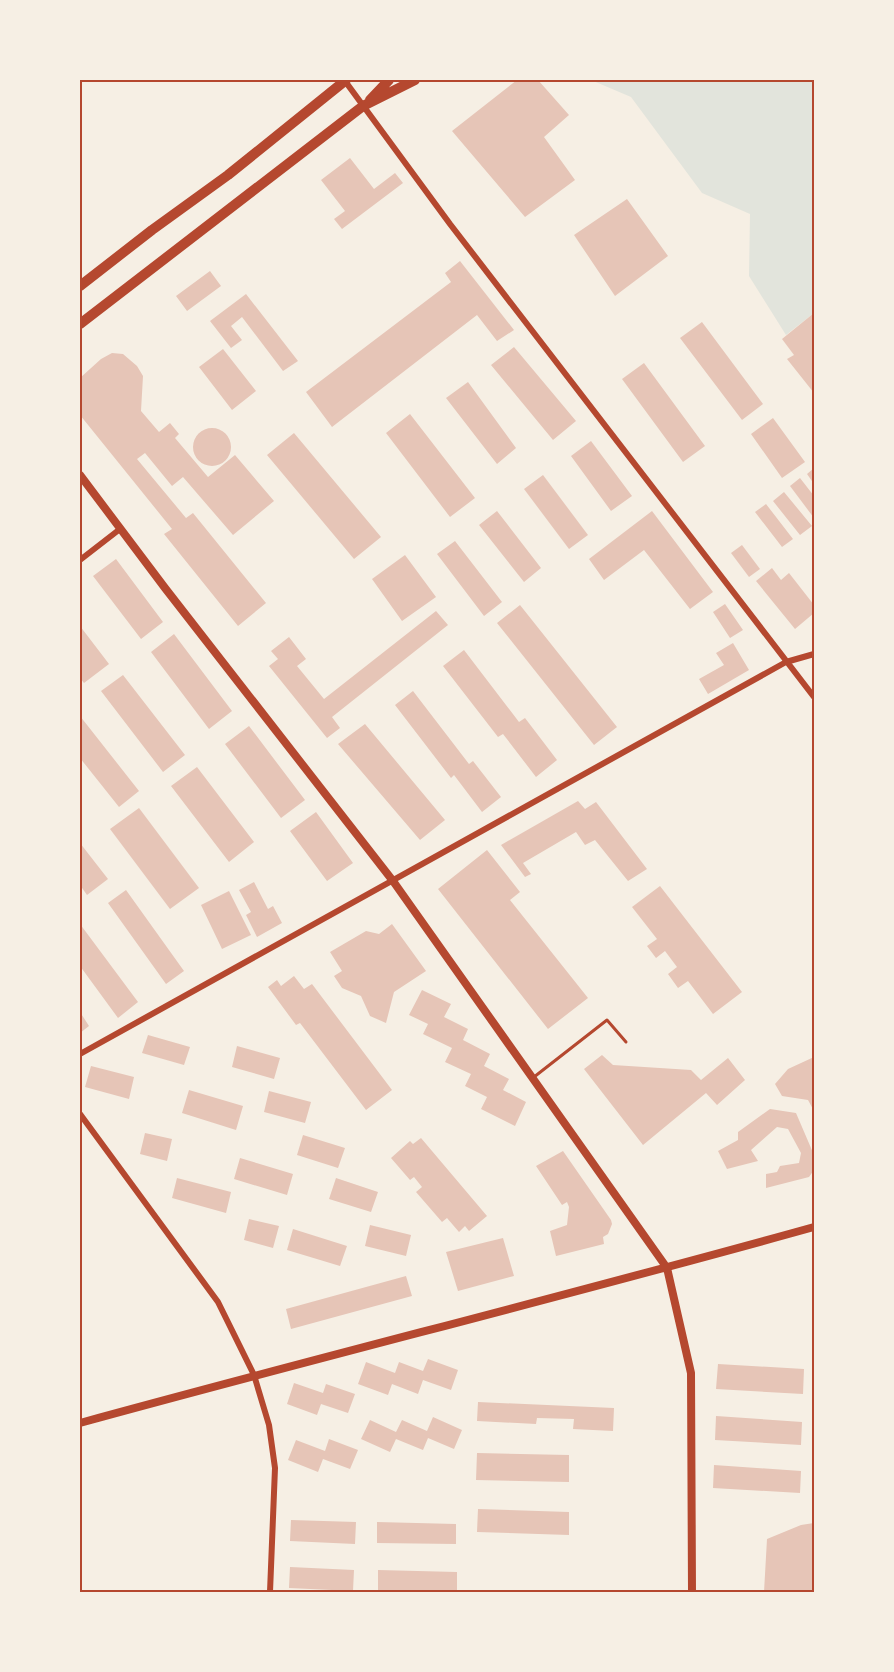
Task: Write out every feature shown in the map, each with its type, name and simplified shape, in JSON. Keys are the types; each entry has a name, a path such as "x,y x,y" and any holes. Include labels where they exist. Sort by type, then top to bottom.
{"main road":[{"path":"80,286 228,175 347,80"},
{"path":"80,324 363,106 389,80"},
{"path":"363,106 415,80"}],"street":[{"path":"347,80 363,106 458,233 814,697"},
{"path":"80,476 393,881 667,1268 691,1372 692,1593"},
{"path":"80,560 120,529"},
{"path":"80,1054 786,662 814,654"},
{"path":"80,1114 218,1302 254,1375 269,1425 275,1468 270,1593"},
{"path":"80,1423 814,1227"}],"lane":[{"path":"532,1078 607,1020 626,1042"}],"shaded area":[{"path":"591,80 814,80 814,313 786,335 749,276 750,214 702,193 631,97"}],"building":[{"path":"517,80 538,80 569,115 544,137 575,180 525,217 452,131"},
{"path":"350,158 374,189 395,173 403,183 342,229 334,219 345,211 321,180"},
{"path":"627,199 668,256 615,296 574,235"},
{"path":"460,261 514,330 497,341 477,315 332,427 306,392 451,282 445,273"},
{"path":"210,271 221,286 187,311 176,296"},
{"path":"246,294 298,361 283,371 242,317 231,326 242,340 231,348 210,321"},
{"path":"814,313 814,393 787,359 794,355 782,339"},
{"path":"702,322 763,404 742,420 680,338"},
{"path":"514,347 576,421 553,440 491,365"},
{"path":"223,349 256,391 232,410 199,367"},
{"path":"112,353 123,354 137,366 143,376 141,411 159,432 170,423 179,434 175,438 208,477 235,455 274,501 233,535 183,477 172,486 145,453 137,459 186,518 193,513 266,603 238,626 164,534 172,529 80,415 80,378 101,359"},
{"path":"644,363 705,446 683,462 622,379"},
{"path":"468,382 516,448 497,464 446,398"},
{"path":"410,414 475,498 450,517 386,433"},
{"path":"773,418 805,462 782,478 751,434"},
{"path":"212,428 225,434 231,447 225,460 212,466 199,460 193,447 199,434"},
{"path":"294,433 381,537 354,559 267,455"},
{"path":"591,441 632,496 611,511 571,456"},
{"path":"814,468 814,484 807,474"},
{"path":"543,475 588,535 569,549 524,489"},
{"path":"800,478 814,496 814,518 790,486"},
{"path":"784,492 812,526 800,535 773,501"},
{"path":"766,504 793,539 782,547 755,512"},
{"path":"497,511 541,568 524,582 479,525"},
{"path":"652,511 713,592 690,609 644,550 604,580 589,559"},
{"path":"455,541 502,602 484,616 437,554"},
{"path":"742,545 760,569 749,577 731,553"},
{"path":"405,555 436,597 402,621 372,579"},
{"path":"116,559 163,622 141,639 93,576"},
{"path":"772,568 781,580 789,573 814,605 814,613 795,629 756,581"},
{"path":"725,604 743,630 730,638 713,612"},
{"path":"520,605 617,727 594,745 497,623"},
{"path":"436,611 448,625 332,717 340,728 327,738 269,666 278,659 271,651 289,637 306,659 297,666 324,699"},
{"path":"80,626 109,664 84,683 80,678"},
{"path":"174,634 232,711 209,729 151,652"},
{"path":"733,643 749,670 708,694 699,679 724,665 716,653"},
{"path":"464,650 519,722 525,718 557,760 536,777 503,734 498,737 443,666"},
{"path":"123,675 185,755 163,772 101,691"},
{"path":"413,691 469,764 473,761 501,797 482,812 454,775 451,778 395,705"},
{"path":"80,716 139,791 119,807 80,758"},
{"path":"365,724 445,820 420,840 338,744"},
{"path":"249,726 305,800 281,818 225,744"},
{"path":"197,767 254,842 229,862 171,786"},
{"path":"578,801 585,809 596,802 647,869 628,881 595,840 585,845 576,832 523,863 531,874 525,877 501,845"},
{"path":"139,808 199,888 170,909 110,829"},
{"path":"316,812 353,863 327,881 290,831"},
{"path":"80,843 108,879 87,895 80,885"},
{"path":"487,850 520,892 510,900 588,998 548,1029 438,889"},
{"path":"254,882 268,909 273,906 282,923 257,937 246,915 251,912 239,890"},
{"path":"660,886 742,992 713,1014 688,981 678,988 668,974 677,967 665,951 656,958 647,946 657,939 632,907"},
{"path":"126,890 184,971 166,984 108,903"},
{"path":"229,891 251,935 222,949 201,905"},
{"path":"80,924 138,1002 118,1018 80,966"},
{"path":"392,924 426,971 394,992 386,1023 370,1016 361,996 342,988 334,976 342,971 330,952 366,931 379,934"},
{"path":"294,976 304,989 312,984 392,1090 366,1110 300,1023 296,1025 268,987 277,980 281,986"},
{"path":"422,990 451,1004 444,1017 468,1029 463,1040 490,1054 484,1066 509,1079 503,1090 526,1102 515,1126 481,1109 487,1097 465,1086 471,1074 445,1062 452,1048 423,1034 428,1024 409,1015"},
{"path":"80,1012 89,1026 80,1033"},
{"path":"148,1035 190,1047 184,1065 142,1053"},
{"path":"237,1046 280,1058 274,1079 232,1067"},
{"path":"602,1055 613,1065 691,1070 701,1080 728,1058 745,1080 717,1105 706,1093 643,1145 584,1069"},
{"path":"814,1057 814,1111 808,1100 782,1096 775,1084 788,1069"},
{"path":"91,1066 134,1077 129,1099 85,1087"},
{"path":"189,1090 243,1106 236,1130 182,1113"},
{"path":"269,1091 311,1102 305,1123 264,1112"},
{"path":"770,1109 796,1113 814,1155 814,1170 809,1177 766,1188 766,1174 777,1172 780,1166 799,1163 801,1153 788,1129 777,1127 751,1150 758,1161 727,1169 718,1151 738,1140 738,1132"},
{"path":"145,1133 172,1139 167,1161 140,1154"},
{"path":"303,1135 345,1148 338,1168 297,1155"},
{"path":"421,1138 487,1216 469,1231 465,1226 459,1232 447,1218 442,1222 416,1192 422,1187 414,1177 410,1180 391,1158 410,1141 413,1144"},
{"path":"563,1151 612,1224 608,1234 603,1237 604,1244 556,1256 550,1231 567,1225 569,1207 567,1202 562,1205 536,1166"},
{"path":"240,1158 293,1174 287,1195 234,1179"},
{"path":"177,1178 231,1192 226,1213 172,1198"},
{"path":"336,1178 378,1192 371,1212 329,1199"},
{"path":"249,1219 279,1226 273,1248 244,1240"},
{"path":"370,1225 411,1235 406,1256 365,1246"},
{"path":"293,1229 347,1246 340,1266 287,1250"},
{"path":"503,1238 514,1276 458,1291 446,1252"},
{"path":"406,1276 412,1296 291,1329 286,1309"},
{"path":"428,1359 458,1370 451,1390 423,1380 418,1394 392,1384 388,1395 358,1384 366,1362 395,1373 399,1362 423,1371"},
{"path":"718,1364 804,1369 803,1394 716,1389"},
{"path":"294,1383 323,1393 326,1384 355,1394 348,1413 321,1404 317,1415 287,1404"},
{"path":"478,1402 614,1408 613,1431 573,1429 574,1419 537,1418 536,1424 477,1421"},
{"path":"716,1416 802,1422 801,1445 715,1440"},
{"path":"433,1417 462,1430 454,1449 428,1438 423,1450 396,1439 390,1452 361,1439 370,1420 396,1432 402,1420 427,1431"},
{"path":"329,1439 358,1450 350,1469 323,1459 318,1472 288,1460 296,1440 325,1451"},
{"path":"477,1453 569,1455 569,1482 476,1480"},
{"path":"714,1465 801,1471 800,1493 713,1488"},
{"path":"478,1509 569,1512 569,1535 477,1532"},
{"path":"291,1520 356,1522 355,1544 290,1541"},
{"path":"377,1522 456,1524 456,1544 377,1543"},
{"path":"814,1523 814,1592 764,1592 767,1539 801,1525"},
{"path":"290,1567 354,1570 353,1591 289,1588"},
{"path":"378,1570 457,1572 457,1592 378,1591"}]}
